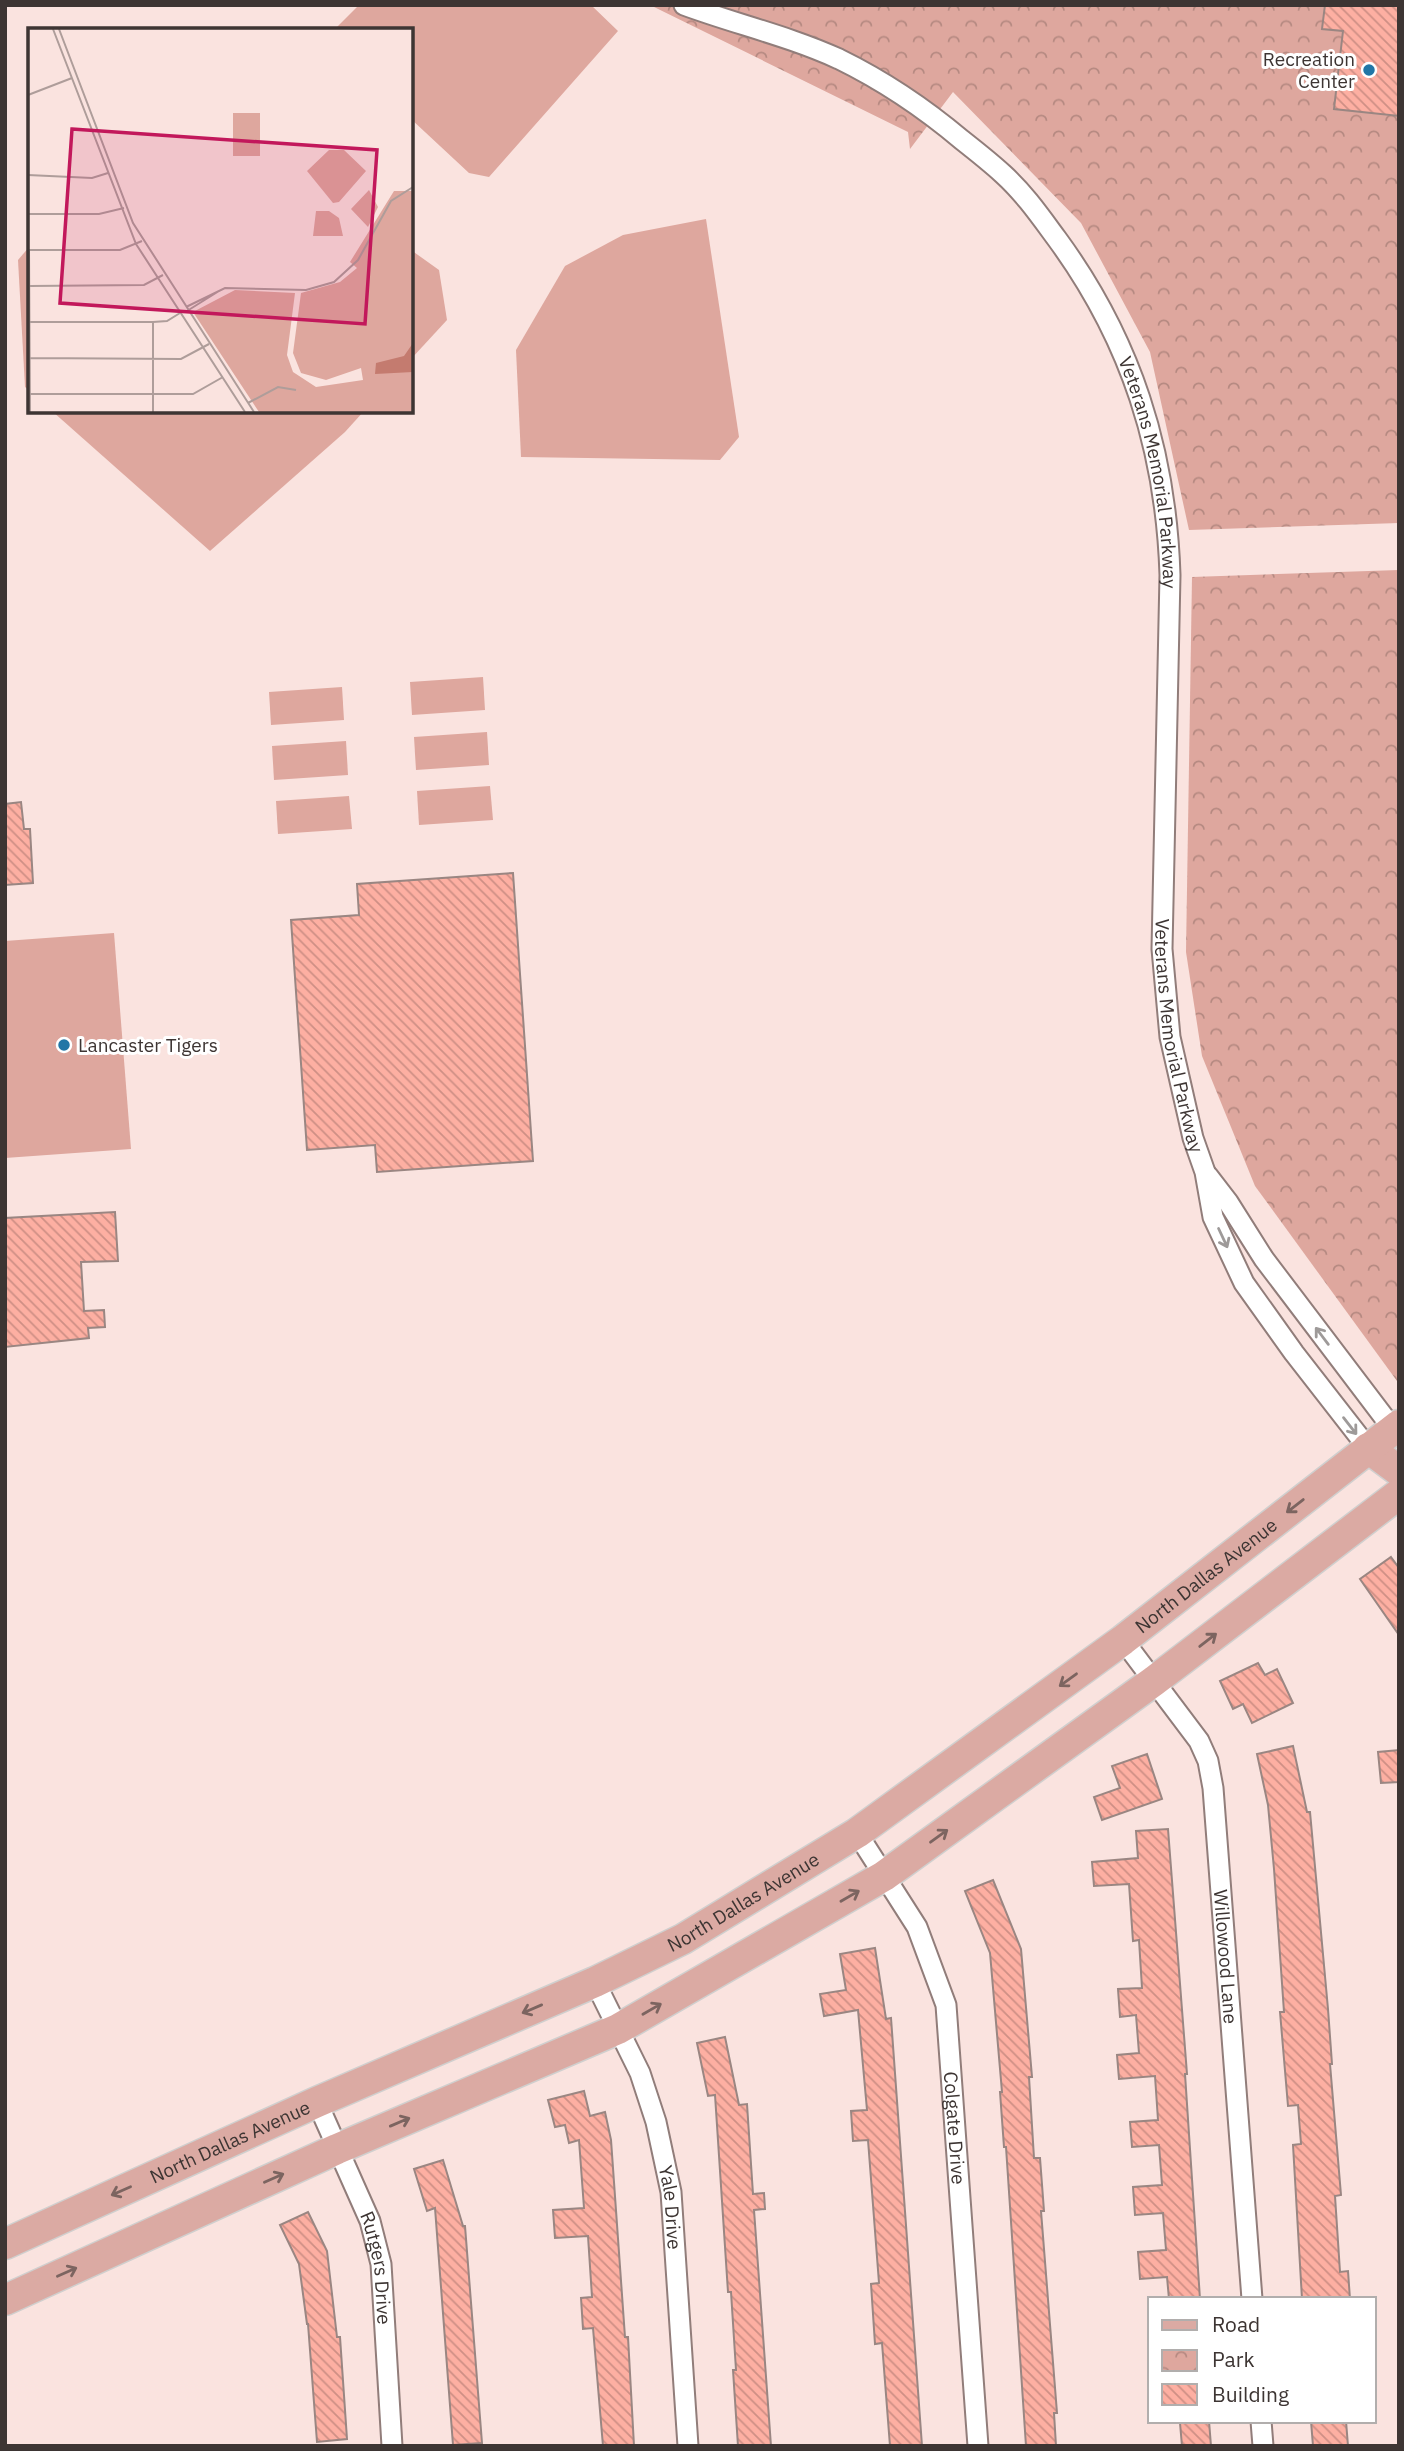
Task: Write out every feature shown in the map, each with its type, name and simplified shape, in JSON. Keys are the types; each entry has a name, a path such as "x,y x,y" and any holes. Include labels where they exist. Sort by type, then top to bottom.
{"main road":[{"name":"North Dallas Avenue","path":"5,2244 317,2102 595,1982 683,1939 857,1833 1123,1640 1368,1448 1397,1433"},
{"path":"1368,1448 1399,1471"},
{"path":"5,2300 338,2149 618,2029 884,1876 1154,1682 1399,1494"}],"street":[{"name":"Veterans Memorial Parkway","path":"684,5 815,49 866,74 924,108 1002,173 1027,199 1080,271 1120,346 1135,381 1152,436 1162,485 1168,542 1170,575 1162,949 1170,1037 1193,1138 1205,1172 1213,1217 1244,1283 1368,1448"},
{"name":"Veterans Memorial Parkway","path":"1205,1172 1228,1202 1264,1259 1397,1433"},
{"name":"Willowood Lane","path":"1123,1640 1199,1741 1208,1761 1213,1788 1252,2297"},
{"name":"Colgate Drive","path":"857,1833 917,1927 946,2005 978,2446"},
{"name":"Yale Drive","path":"595,1982 640,2073 656,2122 671,2192 688,2446"},
{"name":"Rutgers Drive","path":"317,2102 370,2221 381,2264 393,2446"},
{"path":"1261,2423 1263,2446"}],"green space":[{"path":"359,5 591,5 618,31 489,177 469,173 413,121 413,28 336,28"},
{"path":"650,5 1399,5 1399,523 1189,530 1150,352 1081,223 953,92 910,149 908,132"},
{"path":"706,219 739,437 720,460 521,457 516,350 565,266 623,235"},
{"path":"28,248 28,389 25,387 18,260"},
{"path":"413,251 439,270 447,320 413,357"},
{"path":"54,413 362,413 345,432 210,551"},
{"path":"1399,570 1397,1381 1255,1186 1202,1056 1186,952 1192,577"},
{"path":"483,677 485,710 412,715 410,682"},
{"path":"342,687 344,720 271,725 269,692"},
{"path":"487,732 489,765 416,770 414,737"},
{"path":"346,741 348,775 274,780 272,746"},
{"path":"490,786 493,820 419,825 417,791"},
{"path":"349,796 352,829 278,834 276,801"},
{"name":"Lancaster Tigers","path":"114,933 131,1149 5,1158 5,941"}],"building":[{"name":"Recreation Center","path":"1325,5 1399,5 1399,116 1334,109 1343,31 1322,29"},
{"path":"21,802 24,829 30,829 33,883 5,885 5,804"},
{"path":"513,873 533,1161 377,1172 375,1145 307,1150 291,920 359,915 357,884"},
{"path":"115,1212 118,1261 81,1262 84,1311 104,1310 105,1327 88,1328 89,1338 5,1347 5,1218"},
{"path":"1391,1557 1399,1568 1399,1635 1360,1579"},
{"path":"1258,1663 1265,1675 1277,1669 1293,1703 1252,1723 1243,1704 1233,1709 1220,1681"},
{"path":"1293,1746 1307,1812 1310,1812 1341,2195 1335,2196 1340,2272 1348,2271 1350,2297 1302,2297 1293,2145 1301,2144 1298,2105 1288,2106 1280,2012 1284,2012 1274,1869 1268,1805 1257,1754"},
{"path":"1399,1750 1399,1782 1381,1783 1378,1752"},
{"path":"1147,1754 1162,1799 1102,1820 1094,1797 1120,1788 1112,1766"},
{"path":"1168,1829 1187,2074 1200,2297 1169,2297 1167,2277 1140,2279 1138,2252 1166,2250 1163,2213 1135,2215 1133,2187 1162,2185 1159,2145 1132,2147 1130,2122 1158,2120 1155,2076 1119,2079 1117,2055 1139,2053 1136,2015 1120,2017 1118,1989 1142,1988 1139,1940 1133,1941 1129,1884 1094,1886 1092,1862 1138,1858 1136,1831"},
{"path":"993,1880 1021,1949 1032,2077 1029,2077 1034,2158 1040,2158 1044,2211 1041,2211 1057,2413 1054,2413 1056,2446 1026,2446 990,1953 965,1891"},
{"path":"875,1948 886,2019 891,2018 922,2446 890,2446 882,2343 875,2344 871,2284 879,2283 868,2140 853,2141 851,2111 867,2110 858,2010 824,2016 820,1994 846,1990 840,1954"},
{"path":"725,2037 739,2105 747,2104 753,2194 764,2193 765,2209 754,2210 771,2446 738,2446 731,2292 728,2292 715,2095 708,2096 697,2043"},
{"path":"584,2091 590,2116 605,2112 611,2140 625,2337 628,2337 634,2446 603,2446 593,2328 583,2329 581,2298 592,2297 588,2236 555,2238 553,2210 584,2208 579,2140 569,2143 565,2125 555,2127 548,2100"},
{"path":"443,2160 465,2226 482,2443 453,2445 435,2208 427,2211 414,2169"},
{"path":"308,2212 327,2251 337,2337 340,2337 347,2439 317,2442 308,2324 299,2264 280,2225"},
{"path":"1180,2423 1209,2423 1211,2446 1182,2446"},
{"path":"1311,2423 1346,2423 1348,2446 1313,2446"}],"place":[{"name":"Recreation Center","path":"1369,70"},
{"name":"Lancaster Tigers","path":"64,1045"}]}
